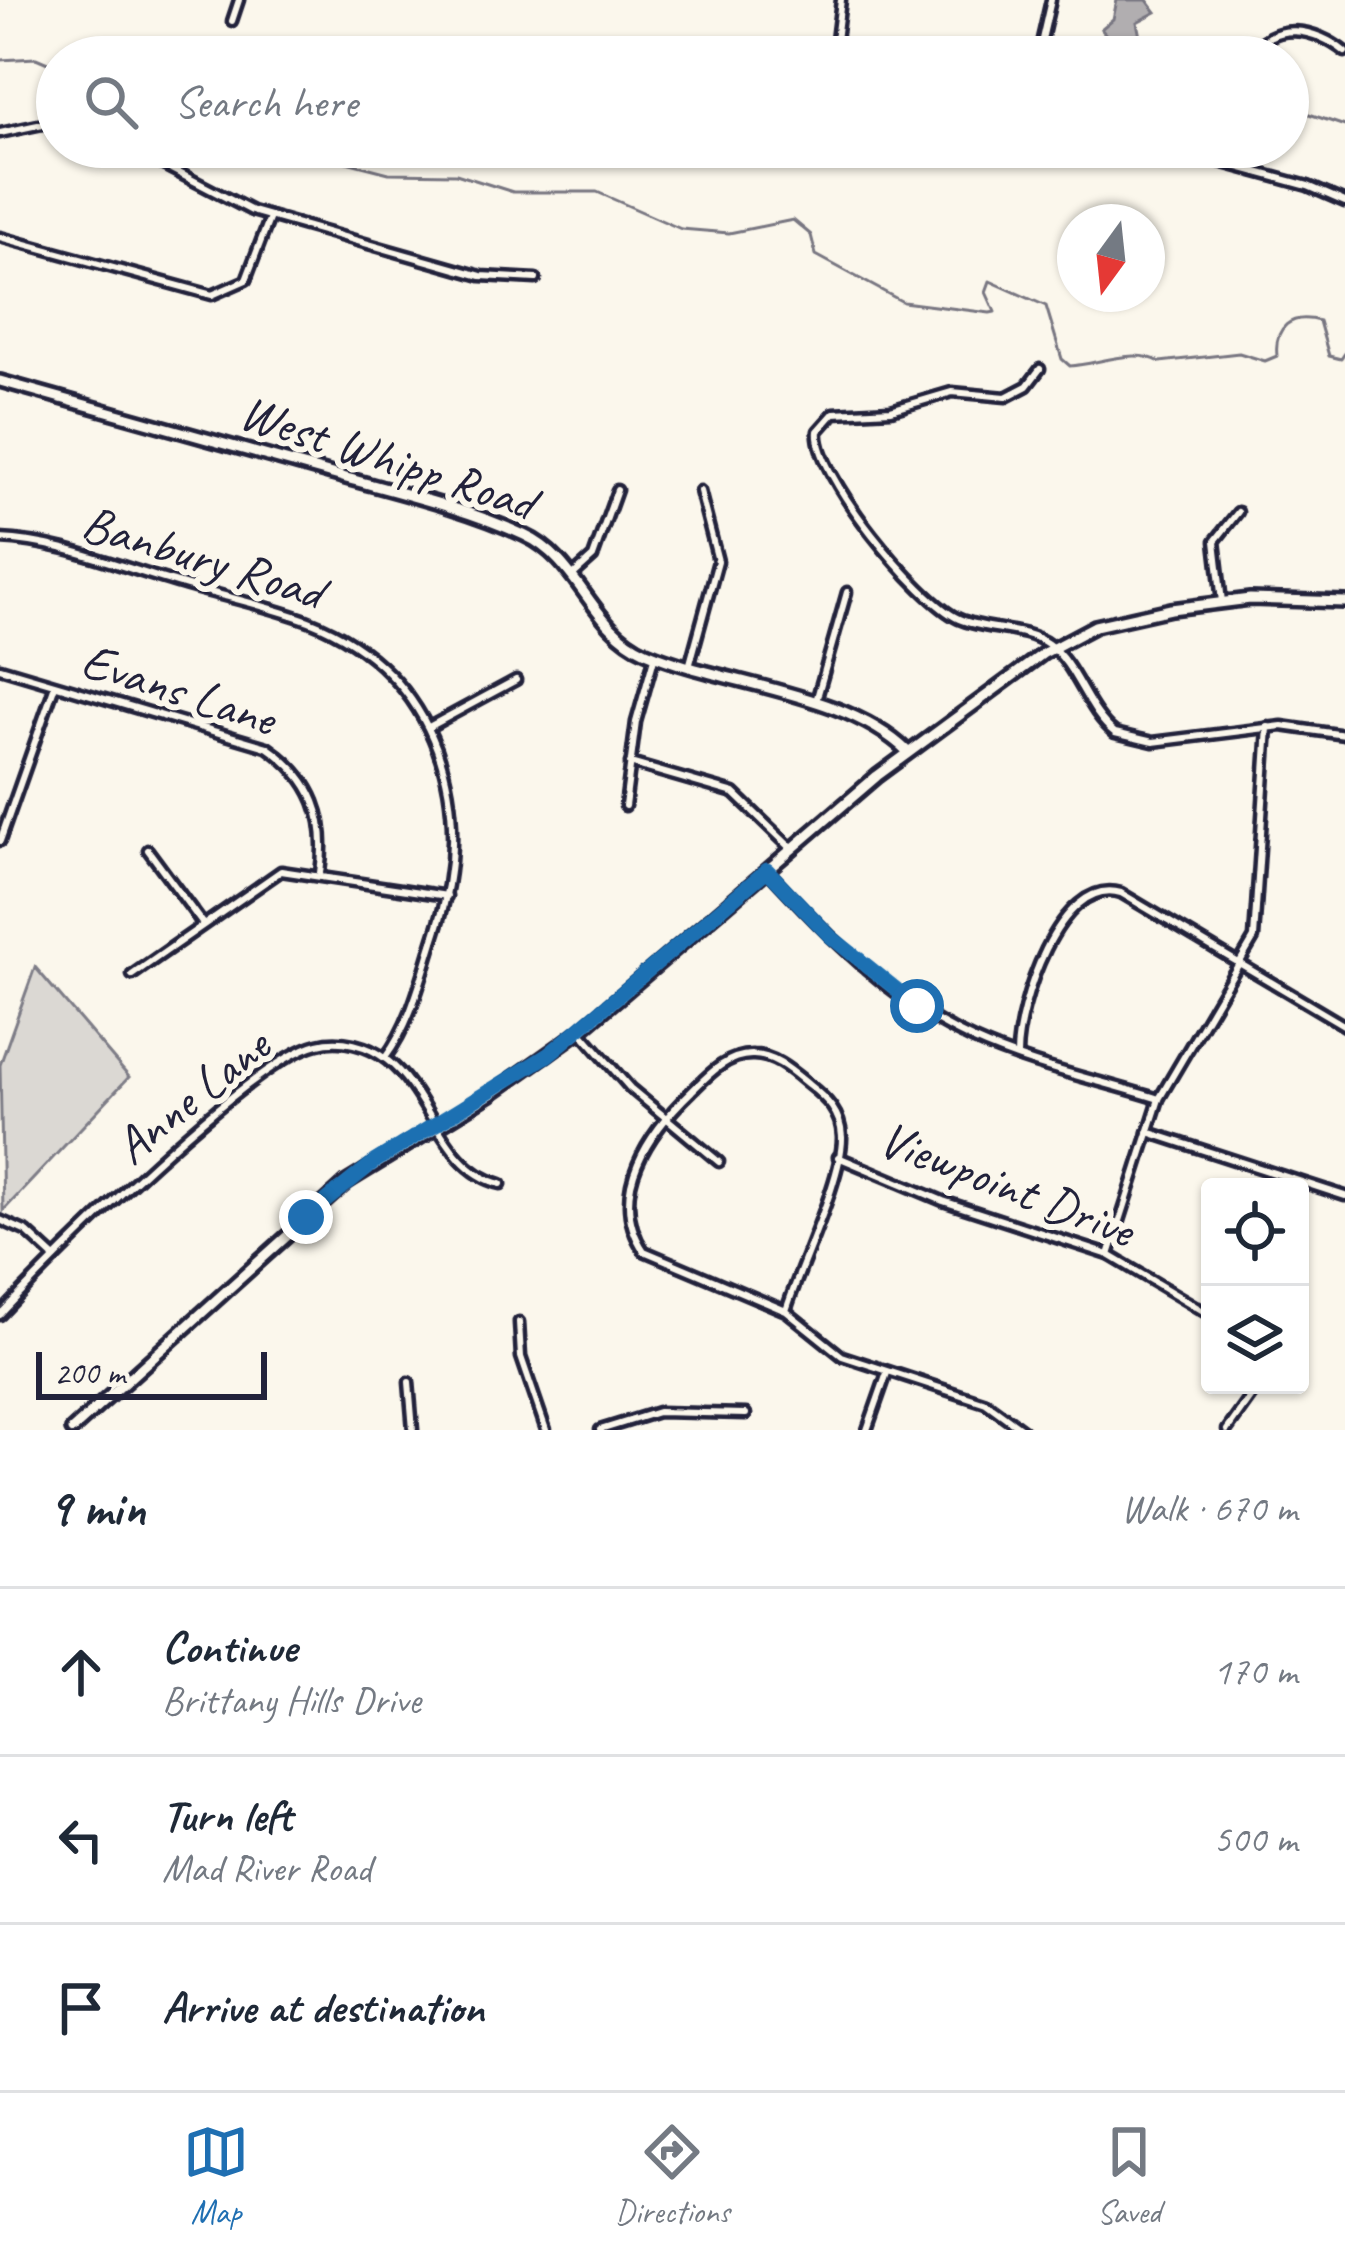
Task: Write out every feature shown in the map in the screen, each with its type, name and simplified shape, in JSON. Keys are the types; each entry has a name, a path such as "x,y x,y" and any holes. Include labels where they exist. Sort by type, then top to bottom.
{"street":[{"path":"232,21 239,0"},
{"path":"837,36 842,0"},
{"path":"1043,36 1051,0"},
{"path":"1266,36 1277,30 1305,36"},
{"path":"1309,37 1329,41 1345,52"},
{"path":"0,133 36,125"},
{"path":"166,168 226,201 270,217 481,277 536,279"},
{"path":"1242,168 1345,202"},
{"path":"0,237 212,295 246,280 270,217"},
{"path":"1040,369 1028,386 1006,398 952,392 903,408 834,413 820,424 819,454 841,491 934,602 960,620 1052,648 1100,720 1123,737 1154,742 1268,727 1345,735"},
{"name":"West Whipp Road","path":"0,381 481,518 543,545 573,574 608,627 655,656 815,704 879,730 908,752"},
{"path":"573,574 593,557 617,490"},
{"path":"689,667 718,561 700,491"},
{"path":"1222,602 1215,541 1238,512"},
{"name":"Banbury Road","path":"0,539 32,542 310,622 376,661 429,728 449,778 455,818 447,896 408,1016 385,1058"},
{"path":"815,704 847,592"},
{"path":"72,1430 324,1201 580,1031 908,752 1052,648 1110,621 1222,602 1345,602"},
{"path":"625,806 655,656"},
{"name":"Evans Lane","path":"0,668 253,741 283,758 310,789 320,814 320,873"},
{"path":"429,728 516,680"},
{"path":"0,842 55,685"},
{"path":"1109,1256 1159,1099 1256,929 1268,727"},
{"path":"630,763 734,793 791,848"},
{"path":"148,850 202,923"},
{"path":"767,870 830,936 948,1027 1017,1055 1159,1099"},
{"path":"132,975 272,874 320,873 447,896"},
{"path":"1017,1055 1018,1017 1031,980 1071,912 1090,893 1121,893 1345,1026"},
{"path":"580,1031 664,1118 719,1162"},
{"name":"Anne Lane","path":"0,1315 55,1258 212,1116 286,1059 332,1042 385,1058"},
{"path":"786,1311 838,1156 840,1124 828,1101 773,1060 742,1056 714,1071 664,1118 646,1144 634,1176 631,1216 638,1243 660,1262 786,1311 842,1356 986,1403 1023,1430"},
{"path":"385,1058 470,1172 501,1184"},
{"path":"1148,1132 1345,1196"},
{"name":"Viewpoint Drive","path":"838,1156 944,1201 1109,1256 1201,1310"},
{"path":"0,1220 27,1232 55,1258"},
{"path":"519,1322 521,1357 546,1430"},
{"path":"867,1430 886,1372"},
{"path":"409,1382 413,1430"},
{"path":"1227,1430 1253,1394"},
{"path":"601,1430 658,1412 746,1414"}],"shaded area":[{"path":"1117,0 1147,0 1156,12 1137,22 1140,36 1107,36 1101,29 1113,19"},
{"path":"35,967 129,1077 3,1211 0,1065"}],"waterway":[{"path":"0,60 36,58"},
{"path":"1309,114 1345,126"},
{"path":"370,168 389,173 456,174 513,192 597,192 681,229 729,233 793,220 811,235 816,255 903,302 995,312 986,292 990,281 1046,306 1062,359 1070,366 1127,356 1160,362 1239,353 1265,361 1277,356 1278,337 1286,325 1300,319 1319,321 1329,356 1341,359 1345,353"}],"route":[{"path":"306,1217 374,1162 491,1094 580,1031 767,870 830,936 917,1006"}]}
